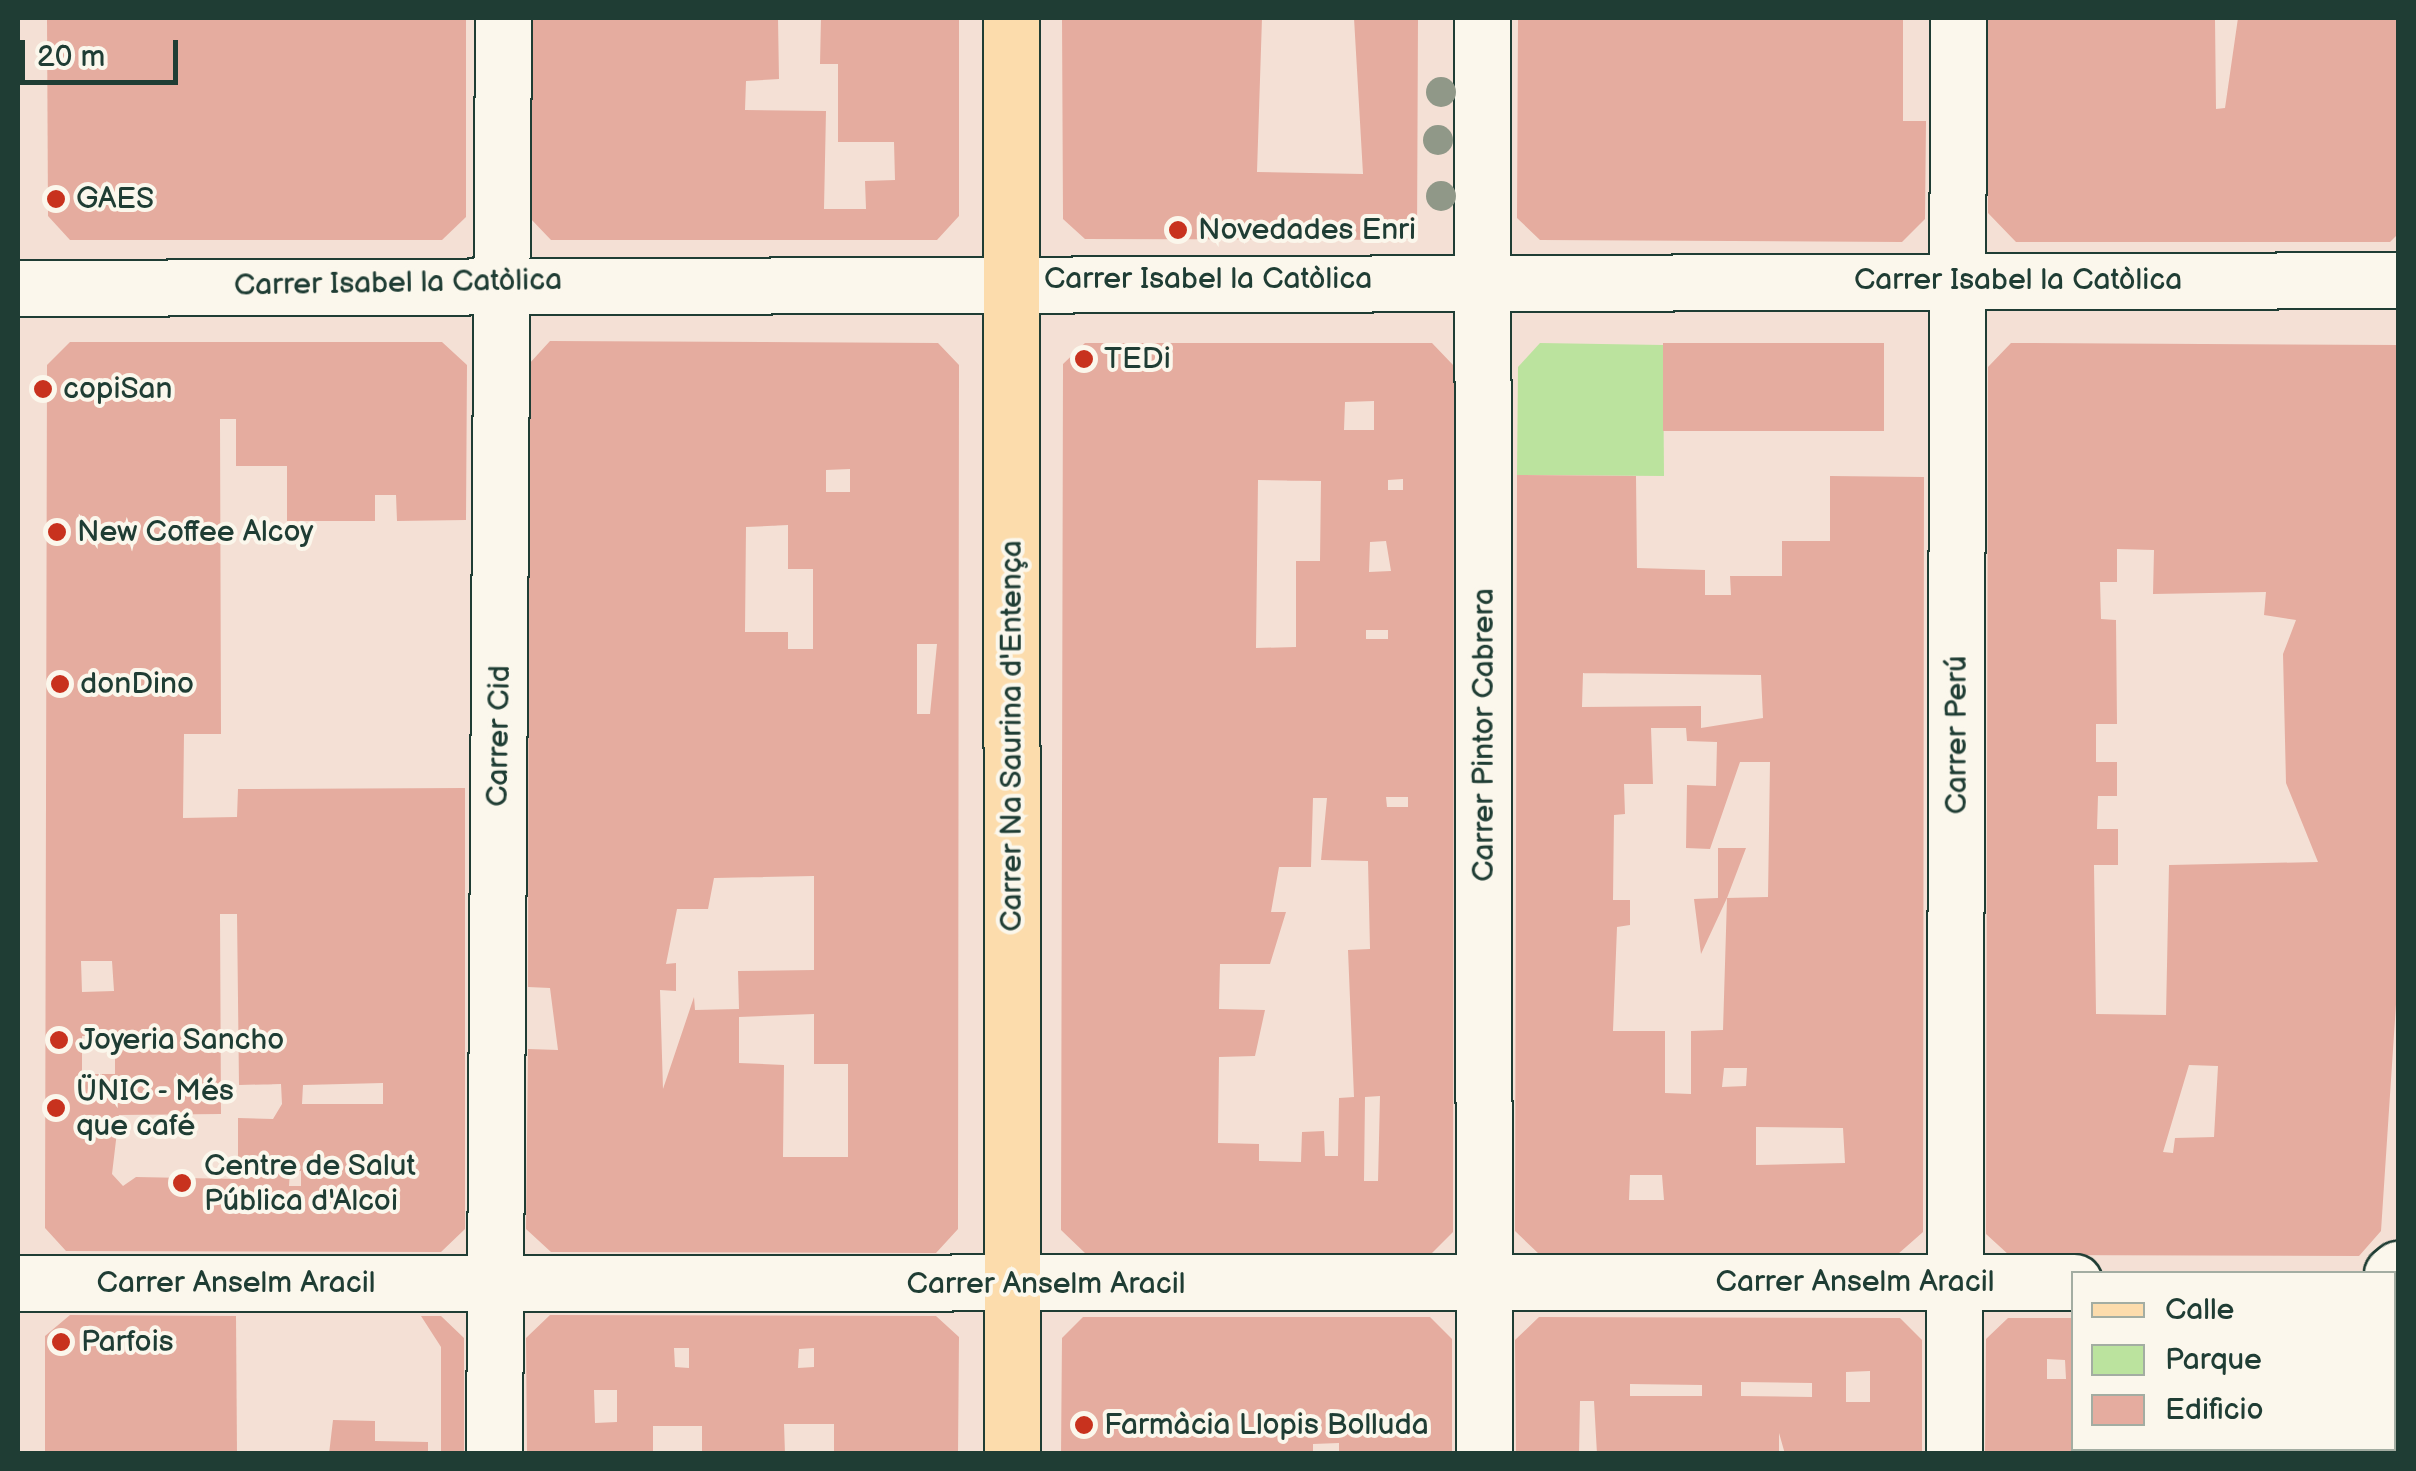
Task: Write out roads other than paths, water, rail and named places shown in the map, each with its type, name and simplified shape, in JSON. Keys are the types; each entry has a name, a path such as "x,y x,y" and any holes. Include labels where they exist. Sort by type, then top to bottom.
{"main road":[{"name":"Carrer Na Saurina d'Entença","path":"1011,18 1012,1454"}],"street":[{"name":"Carrer Cid","path":"494,1454 503,18"},
{"name":"Carrer Pintor Cabrera","path":"1482,18 1484,1454"},
{"name":"Carrer Perú","path":"1954,1454 1958,18"},
{"name":"Carrer Isabel la Catòlica","path":"18,288 1011,278 2398,280"},
{"name":"Carrer Anselm Aracil","path":"18,1283 2071,1282"}],"place":[{"name":"GAES","path":"56,199"},
{"name":"Novedades Enri","path":"1178,230"},
{"name":"TEDi","path":"1084,359"},
{"name":"copiSan","path":"43,389"},
{"name":"New Coffee Alcoy","path":"57,532"},
{"name":"donDino","path":"60,684"},
{"name":"Joyeria Sancho","path":"59,1040"},
{"name":"ÜNIC - Més que café","path":"56,1108"},
{"name":"Centre de Salut Pública d'Alcoi","path":"182,1183"},
{"name":"Parfois","path":"61,1342"},
{"name":"Farmàcia Llopis Bolluda","path":"1084,1425"}]}
